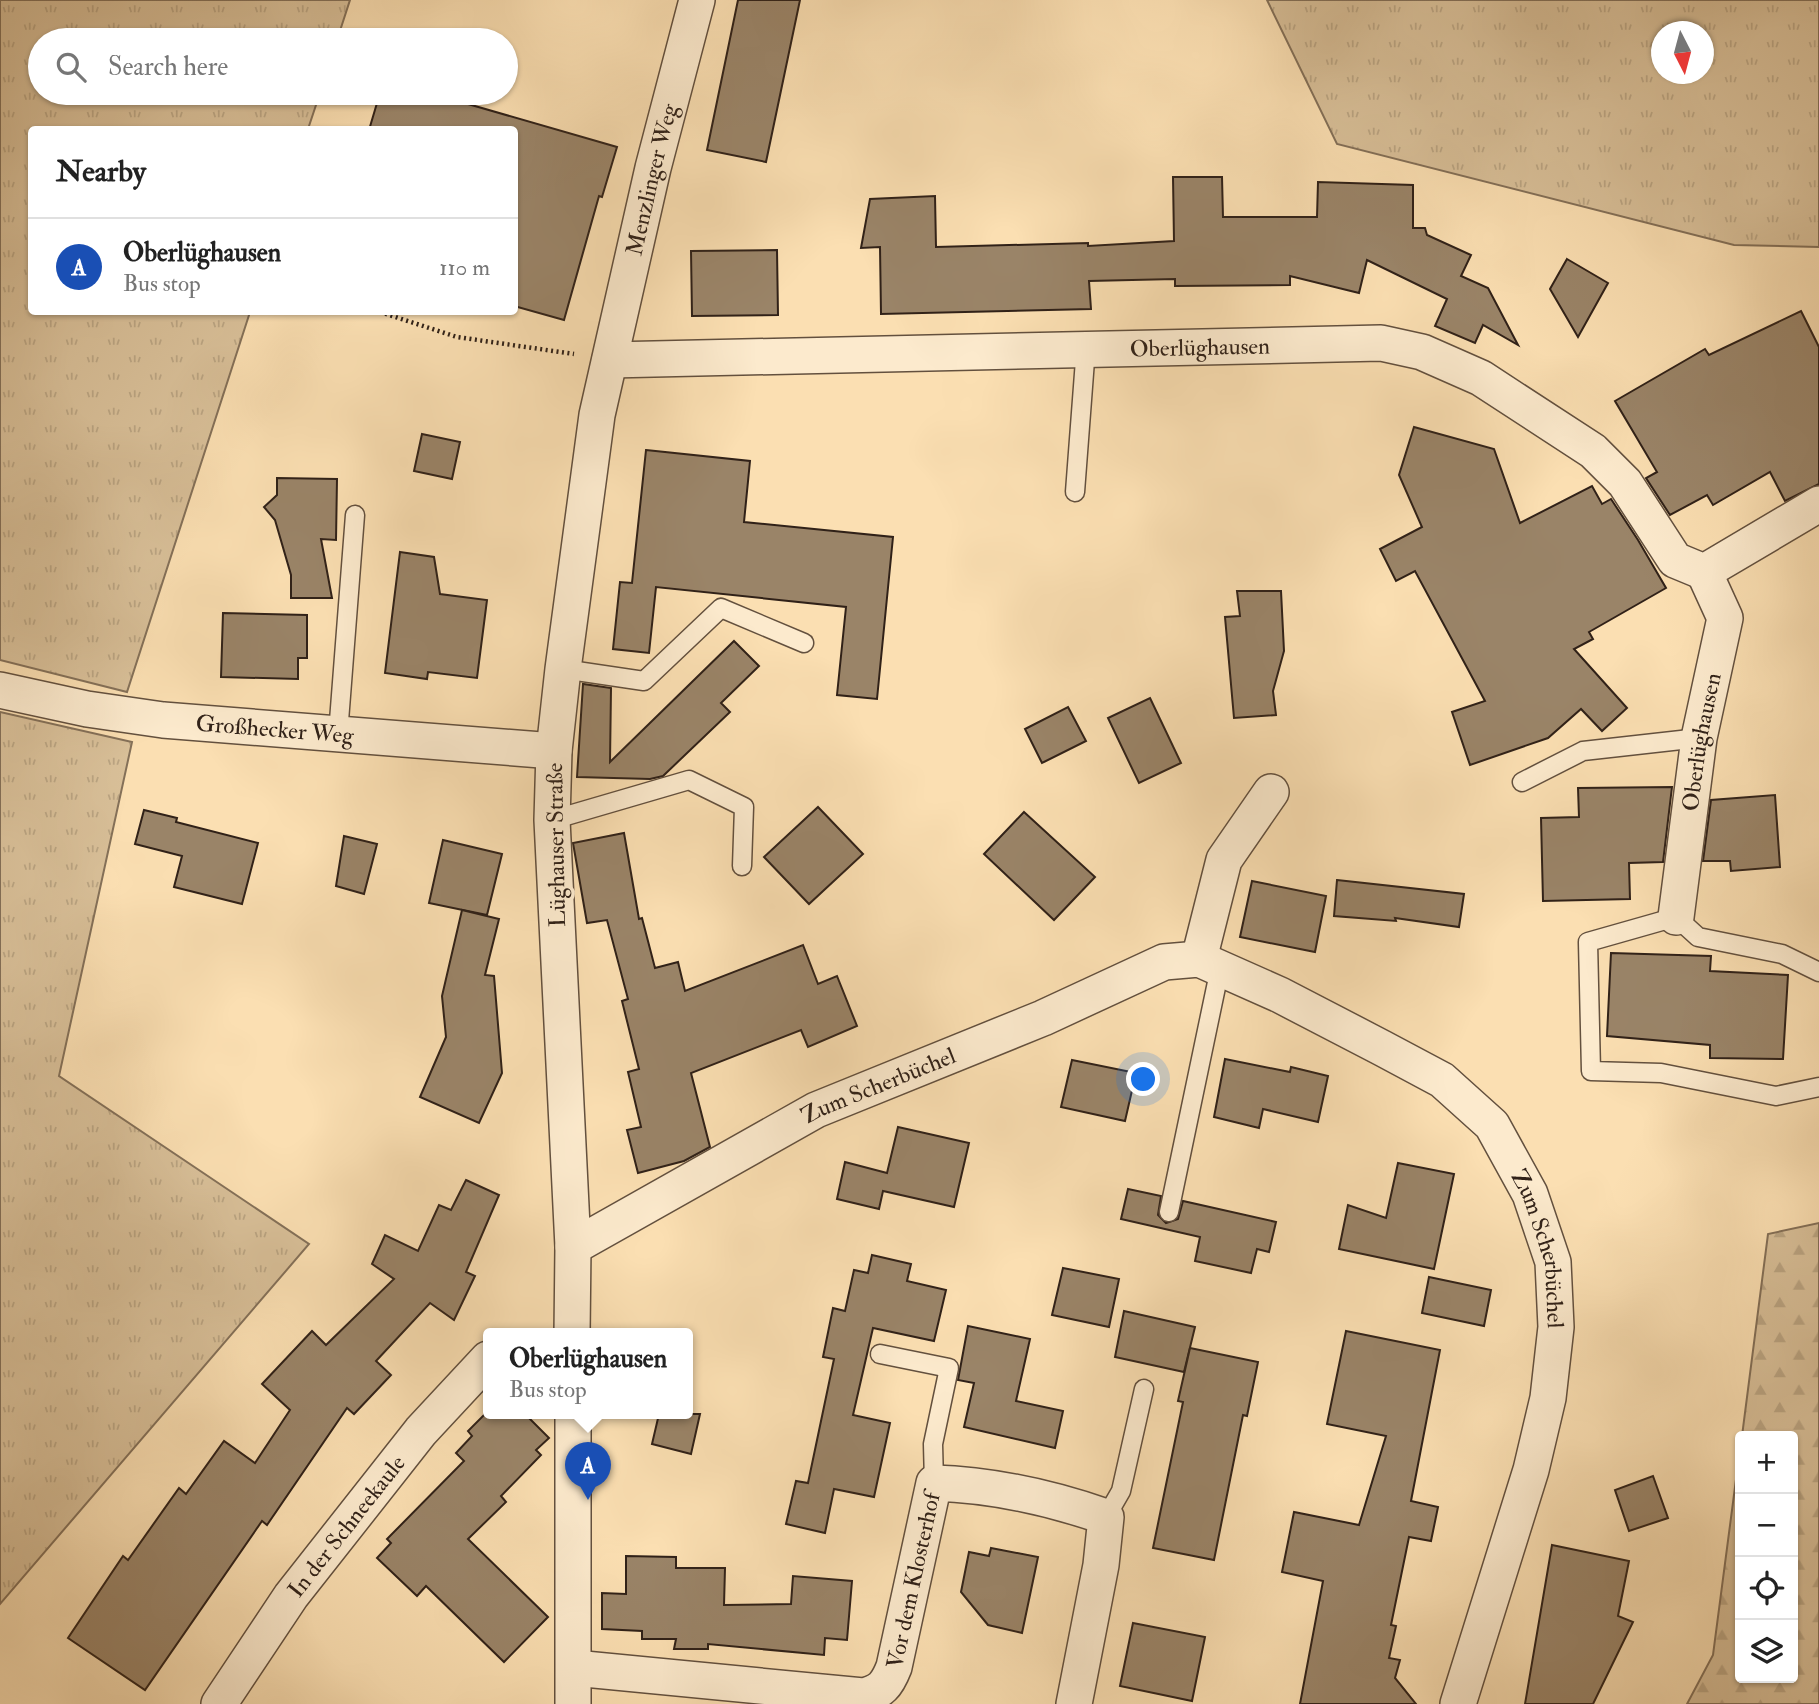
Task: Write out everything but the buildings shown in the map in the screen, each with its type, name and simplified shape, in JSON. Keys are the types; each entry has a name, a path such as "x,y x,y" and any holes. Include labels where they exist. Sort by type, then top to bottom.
{"street":[{"name":"Menzlinger Weg","path":"610,360 653,168 697,0"},
{"name":"Oberlüghausen","path":"610,360 1086,347 1381,343 1422,352 1481,378 1593,452 1625,482 1675,561 1704,572 1725,618 1699,738 1676,917"},
{"name":"Lüghauser Straße","path":"563,1328 573,1247 552,820 554,751 597,415 610,360"},
{"path":"1704,572 1819,504"},
{"name":"Großhecker Weg","path":"0,690 87,709 163,720 554,751"},
{"path":"1210,963 1224,860 1271,792"},
{"name":"Zum Scherbüchel","path":"573,1247 816,1111 1043,1018 1164,962 1210,963 1442,1080 1492,1125 1530,1194 1553,1262 1556,1326 1548,1398 1531,1470 1458,1704"},
{"name":"In der Schneekaule","path":"219,1704 291,1596 421,1431 483,1364"},
{"path":"573,1419 573,1704"},
{"name":"Vor dem Klosterhof","path":"574,1668 863,1696 878,1692 888,1682 894,1667 934,1483 984,1485 1061,1501 1106,1517"},
{"path":"1074,1704 1101,1565 1106,1517"}],"lane":[{"path":"1075,492 1086,347"},
{"path":"338,734 355,515"},
{"path":"563,669 644,681 721,608 804,643"},
{"path":"1522,782 1583,751 1699,738"},
{"path":"552,820 689,780 744,807 742,866"},
{"path":"1819,972 1782,954 1698,937 1676,917 1588,942 1591,1071 1661,1073 1776,1096 1819,1087"},
{"path":"1168,1212 1210,963"},
{"path":"880,1354 949,1368 933,1444 934,1483"},
{"path":"1106,1517 1121,1491 1144,1389"}],"path":[{"path":"389,315 457,337 610,360"}],"green space":[{"path":"0,0 350,0 341,28 28,28 28,105 316,105 309,126 28,126 28,315 249,315 127,692 0,660"},
{"path":"1267,0 1819,0 1819,247 1734,245 1337,144"},
{"path":"0,712 132,742 59,1076 309,1244 0,1604"},
{"path":"1819,1223 1819,1704 1687,1704 1713,1655 1735,1487 1735,1683 1798,1683 1798,1431 1743,1431 1768,1234"}],"place":[{"name":"Oberlüghausen","path":"588,1500"}]}
